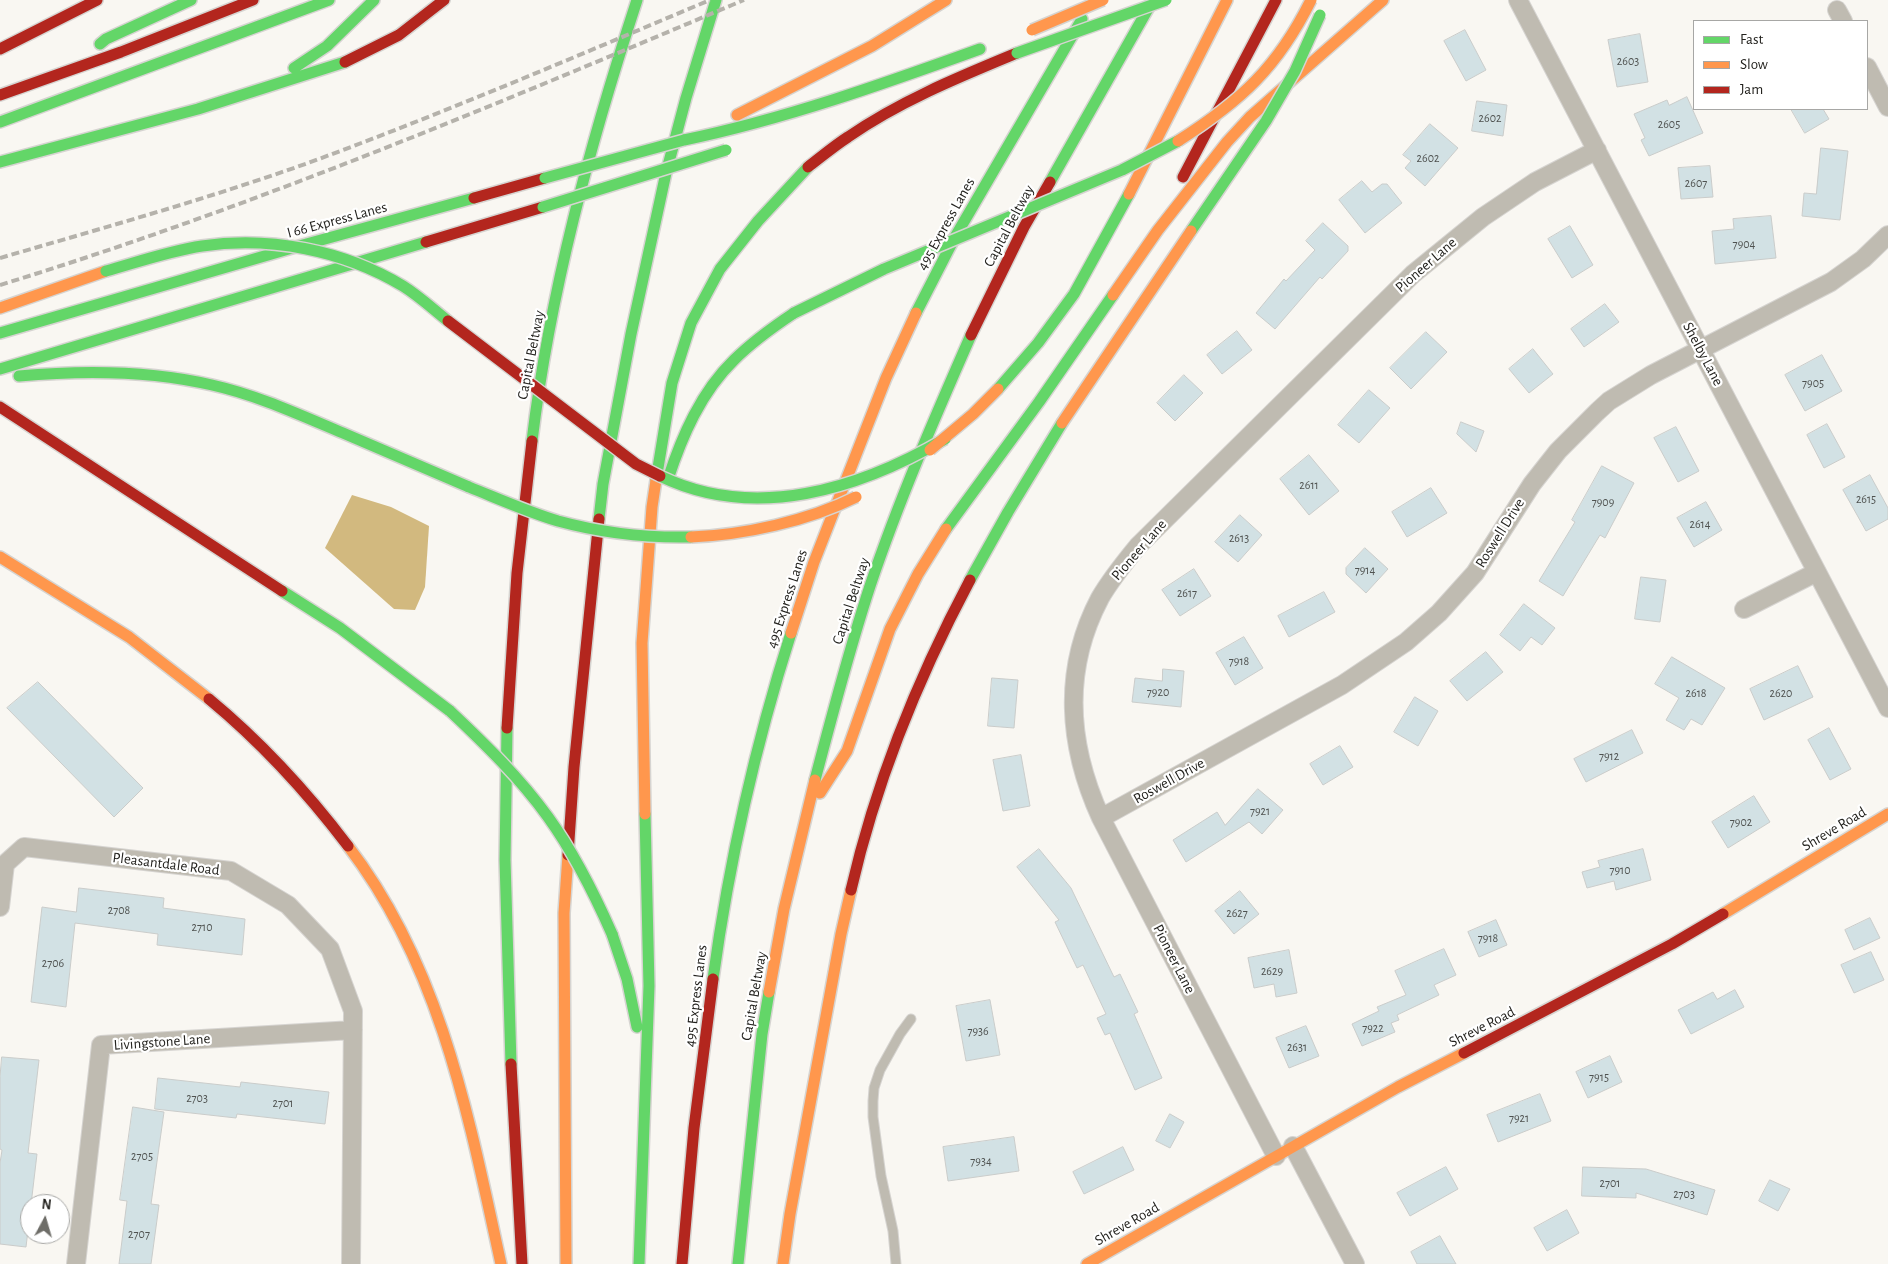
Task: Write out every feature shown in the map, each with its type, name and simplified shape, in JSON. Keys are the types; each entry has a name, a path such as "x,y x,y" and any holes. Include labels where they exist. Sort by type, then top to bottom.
{"main road":[{"path":"0,50 97,0"},
{"path":"56,76 106,39 190,0"},
{"path":"0,95 56,76 253,0"},
{"path":"0,122 328,0"},
{"path":"198,109 254,88 298,67 326,48 357,20 374,0"},
{"path":"0,162 198,109 309,75 358,57 400,35 444,0"},
{"name":"Capital Beltway","path":"522,1264 510,1040 505,821 513,624 521,535 532,437 543,366 566,254 615,67 637,0"},
{"path":"566,1264 564,913 574,767 603,484 631,334 666,173 716,0"},
{"path":"707,31 720,0"},
{"path":"684,140 733,118 872,46 946,0"},
{"name":"495 Express Lanes","path":"682,1264 694,1128 719,935 733,858 750,780 776,681 814,562 886,378 915,314 954,237 1094,0"},
{"path":"1019,36 1103,0"},
{"name":"Capital Beltway","path":"738,1264 762,1034 784,909 843,672 866,602 928,432 983,308 1024,227 1154,0"},
{"path":"899,92 1017,53 1166,0"},
{"path":"891,478 945,439 998,389 1038,343 1074,294 1091,266 1142,169 1228,0"},
{"path":"1133,265 1194,156 1276,0"},
{"path":"647,562 658,509 673,461 698,407 726,368 760,338 794,313 835,290 1062,197 1129,167 1184,137 1228,107 1252,86 1279,54 1301,21 1311,0"},
{"path":"784,1264 792,1204 841,934 853,880 877,795 910,708 961,597 1013,502 1062,423 1266,121 1295,71 1317,24 1324,0"},
{"path":"806,815 847,751 890,630 918,574 954,516 1039,402 1133,265 1182,198 1228,142 1250,118 1383,0"},
{"path":"684,140 733,130 882,84 992,45"},
{"path":"639,1264 649,986 642,643 647,562 656,478 672,383 691,323 720,269 758,221 805,169 849,136 907,102 961,76 1017,53"},
{"name":"I 66 Express Lanes","path":"0,333 292,248 684,140"},
{"path":"0,369 543,207 731,148"},
{"path":"0,308 106,271 192,248 227,244 276,245 300,248 353,261 385,275 410,291 636,464 672,482 694,490 718,496 744,499 823,491 892,468 923,453 945,439"},
{"path":"0,378 59,372 108,371 149,374 194,381 234,391 272,404 552,519 588,528 633,535 675,538 720,535 768,527 822,511 868,491"},
{"path":"0,407 340,628 450,711 488,746 514,775 561,835 589,883 612,934 627,979 635,1018 642,1087 644,1146"},
{"path":"0,557 105,621 187,681 247,734 299,786 348,846 379,890 404,935 432,996 452,1058 472,1134 501,1264"},
{"name":"Shreve Road","path":"1088,1264 1398,1087 1672,944 1888,814"}],"street":[{"name":"Shelby Lane","path":"1518,0 1888,708"},
{"path":"1868,69 1888,108"},
{"name":"Pioneer Lane","path":"1276,1156 1101,818 1089,791 1079,759 1074,727 1074,694 1078,661 1087,629 1100,599 1117,571 1138,546 1413,274 1498,207 1535,182 1597,150"},
{"name":"Roswell Drive","path":"1101,818 1342,685 1406,642 1439,612 1474,573 1532,484 1558,451 1596,412 1651,375 1831,282 1863,259 1888,235"},
{"path":"1744,609 1817,572"},
{"name":"Pleasantdale Road","path":"0,907 5,864 24,847 232,871 288,905 330,949 353,1011 351,1264"},
{"name":"Livingstone Lane","path":"76,1264 101,1046 353,1030"},
{"path":"1293,1146 1355,1264"}],"lane":[{"path":"896,1264 893,1231 880,1176 873,1101 874,1088 880,1070 900,1034 911,1019"}],"shaded area":[{"path":"352,495 391,507 429,526 425,587 415,610 394,609 325,548"}],"building":[{"path":"1465,30 1486,70 1466,81 1444,41"},
{"path":"1640,34 1648,82 1617,87 1608,40"},
{"path":"1687,97 1703,133 1649,156 1641,140 1645,138 1634,114 1667,100 1669,105"},
{"path":"1477,101 1507,105 1503,136 1472,131"},
{"path":"1792,110 1824,110 1829,119 1805,133"},
{"path":"1430,124 1458,148 1425,186 1405,168 1411,161 1403,155"},
{"path":"1821,148 1848,151 1840,220 1802,216 1804,193 1816,194"},
{"path":"1710,166 1713,197 1681,199 1678,168"},
{"path":"1362,181 1372,192 1382,184 1387,184 1402,203 1365,233 1339,200"},
{"path":"1771,216 1776,258 1715,264 1712,231 1734,229 1733,219"},
{"path":"1323,223 1348,246 1348,251 1322,279 1320,277 1275,329 1256,313 1284,279 1286,281 1315,250 1306,241"},
{"path":"1570,226 1593,265 1572,278 1548,239"},
{"path":"1605,304 1619,322 1584,347 1571,329"},
{"path":"1237,331 1252,350 1222,374 1207,355"},
{"path":"1426,332 1447,352 1411,389 1390,368"},
{"path":"1533,349 1553,374 1529,393 1509,369"},
{"path":"1822,355 1842,391 1805,411 1785,375"},
{"path":"1184,375 1203,393 1175,421 1157,403"},
{"path":"1369,390 1390,408 1359,443 1338,425"},
{"path":"1461,422 1484,431 1476,452 1457,434"},
{"path":"1827,424 1845,457 1824,468 1807,435"},
{"path":"1676,427 1699,471 1678,482 1654,438"},
{"path":"1309,455 1339,491 1309,515 1280,479"},
{"path":"1602,466 1634,483 1605,538 1600,535 1563,596 1539,581 1575,522 1572,520"},
{"path":"1870,475 1888,508 1888,519 1866,531 1843,490"},
{"path":"1431,488 1447,513 1407,537 1392,512"},
{"path":"1706,502 1722,530 1694,547 1677,518"},
{"path":"1240,515 1262,535 1238,562 1215,542"},
{"path":"1365,548 1388,569 1366,593 1346,574 1346,568"},
{"path":"1194,569 1211,596 1180,616 1162,590"},
{"path":"1641,577 1666,580 1660,622 1635,619"},
{"path":"1324,592 1335,612 1289,637 1278,616"},
{"path":"1524,604 1555,628 1542,645 1531,637 1520,651 1500,635"},
{"path":"1244,637 1263,668 1235,685 1216,653"},
{"path":"1486,652 1503,672 1467,701 1450,681"},
{"path":"1672,657 1725,688 1702,725 1691,719 1684,730 1666,720 1679,698 1655,684"},
{"path":"1798,666 1813,697 1764,720 1750,689"},
{"path":"1163,669 1184,671 1181,707 1132,702 1135,678 1162,681"},
{"path":"992,678 1018,680 1014,728 988,726"},
{"path":"38,682 143,788 114,817 7,708"},
{"path":"1415,697 1438,711 1418,746 1394,732"},
{"path":"1829,728 1851,769 1830,780 1808,740"},
{"path":"1632,730 1643,753 1586,782 1574,759"},
{"path":"1340,746 1353,767 1323,785 1310,764"},
{"path":"1021,755 1030,806 1003,811 993,760"},
{"path":"1258,789 1283,810 1262,834 1249,822 1186,862 1173,840 1217,812 1225,825"},
{"path":"1754,796 1770,822 1728,848 1712,822"},
{"path":"1039,849 1071,888 1114,977 1120,974 1138,1012 1134,1014 1162,1078 1135,1090 1110,1033 1105,1035 1097,1018 1106,1014 1083,965 1077,968 1055,922 1059,920 1017,867"},
{"path":"1643,849 1651,880 1616,890 1614,881 1587,888 1582,872 1600,867 1598,861"},
{"path":"79,888 164,898 163,908 245,919 242,955 157,945 158,934 75,923 66,1007 31,1002 42,907 76,912"},
{"path":"1240,891 1259,914 1234,934 1215,911"},
{"path":"1870,918 1880,938 1854,950 1845,930"},
{"path":"1496,920 1507,945 1479,957 1468,932"},
{"path":"1444,949 1456,975 1434,985 1439,995 1397,1015 1399,1020 1391,1023 1395,1032 1362,1046 1352,1024 1379,1011 1377,1007 1406,995 1395,971"},
{"path":"1289,950 1297,993 1276,997 1274,984 1254,988 1248,958"},
{"path":"1871,952 1884,980 1854,993 1841,965"},
{"path":"1735,990 1744,1007 1691,1034 1678,1010 1713,992 1717,999"},
{"path":"990,1000 1000,1055 966,1061 956,1006"},
{"path":"1306,1026 1319,1056 1289,1068 1276,1038"},
{"path":"1610,1056 1622,1082 1588,1098 1576,1072"},
{"path":"2,1057 39,1060 28,1153 37,1154 32,1194 20,1194 20,1244 26,1244 26,1247 0,1244 0,1163 2,1150 0,1149 0,1077"},
{"path":"158,1078 240,1087 241,1082 329,1092 325,1124 237,1114 236,1118 155,1109"},
{"path":"1540,1094 1551,1121 1498,1142 1487,1115"},
{"path":"133,1107 164,1112 151,1204 159,1205 151,1264 119,1264 127,1201 120,1200"},
{"path":"1170,1114 1184,1122 1170,1148 1156,1141"},
{"path":"1014,1137 1019,1171 948,1181 943,1147"},
{"path":"1123,1147 1134,1170 1084,1194 1073,1172"},
{"path":"1446,1167 1458,1189 1410,1216 1397,1193"},
{"path":"1583,1167 1646,1169 1715,1190 1707,1215 1636,1193 1636,1198 1582,1196"},
{"path":"1770,1180 1790,1189 1778,1211 1759,1201"},
{"path":"1567,1210 1579,1233 1547,1251 1534,1228"},
{"path":"1440,1236 1456,1264 1417,1264 1411,1252"}],"railway":[{"path":"0,258 193,201 308,163 460,104 710,0"},
{"path":"0,285 95,255 282,188 468,115 744,0"}],"traffic: fast":[{"path":"100,44 106,39 191,0"},
{"path":"0,122 329,0"},
{"path":"294,68 327,46 374,0"},
{"path":"532,441 549,329 574,218 603,109 637,0"},
{"path":"599,519 603,484 631,334 666,173 686,98 716,0"},
{"path":"1050,182 1153,0"},
{"path":"1017,53 1166,0"},
{"path":"1191,231 1266,121 1295,71 1320,15"},
{"path":"916,313 955,237 1082,19"},
{"path":"684,140 796,111 870,88 980,49"},
{"path":"0,162 198,109 345,62"},
{"path":"545,178 684,140"},
{"path":"794,313 884,269 1122,170 1178,141"},
{"path":"543,207 726,150"},
{"path":"656,480 672,383 691,323 720,269 758,221 808,167"},
{"path":"998,389 1038,343 1074,294 1129,194"},
{"path":"0,333 292,248 474,198"},
{"path":"0,369 426,242"},
{"path":"106,271 202,246 228,243 280,245 306,249 356,263 403,286 448,321"},
{"path":"946,529 1039,402 1113,295"},
{"path":"668,479 686,431 702,400 712,386 748,347 794,313"},
{"path":"815,780 862,610 881,554 918,459 971,335"},
{"path":"19,376 92,372 140,374 188,380 229,389 278,406 469,487"},
{"path":"970,580 1008,512 1062,423"},
{"path":"660,476 696,490 733,497 769,498 806,493 842,485 912,457 945,439"},
{"path":"469,487 536,514 591,529 657,537 691,537"},
{"path":"282,591 340,628 450,711"},
{"path":"713,979 719,935 744,804 766,718 791,633"},
{"path":"450,711 514,775 548,817 583,874 612,934"},
{"path":"507,728 505,860 511,1064"},
{"path":"639,1264 649,986 645,814"},
{"path":"612,934 627,979 637,1027"},
{"path":"738,1264 762,1034 769,992"}],"traffic: slow":[{"path":"737,115 872,46 946,0"},
{"path":"1032,30 1103,0"},
{"path":"1129,194 1227,0"},
{"path":"1178,141 1221,112 1256,81 1285,45 1311,0"},
{"path":"1113,295 1158,230 1227,142 1250,117 1383,0"},
{"path":"1062,423 1191,231"},
{"path":"0,308 106,271"},
{"path":"791,633 814,562 886,378 916,313"},
{"path":"930,450 973,414 998,389"},
{"path":"645,814 642,643 652,507 656,480"},
{"path":"691,537 754,530 797,520 856,497"},
{"path":"820,793 847,751 890,629 918,574 946,529"},
{"path":"0,557 129,637 209,699"},
{"path":"769,992 784,909 815,780"},
{"path":"1723,914 1888,814"},
{"path":"348,846 380,893 407,942 429,993 463,1099 501,1264"},
{"path":"566,1264 564,913 568,855"},
{"path":"783,1264 790,1214 841,934 851,890"},
{"path":"1087,1264 1398,1087 1464,1053"}],"traffic: jam":[{"path":"0,49 97,0"},
{"path":"0,95 121,52 253,0"},
{"path":"345,62 399,35 444,0"},
{"path":"1183,177 1276,0"},
{"path":"808,167 843,140 888,112 952,81 1017,53"},
{"path":"474,198 545,178"},
{"path":"971,335 1024,227 1050,182"},
{"path":"426,242 543,207"},
{"path":"448,321 636,464 660,476"},
{"path":"0,407 282,591"},
{"path":"507,728 517,573 532,441"},
{"path":"568,855 574,767 599,519"},
{"path":"851,890 873,809 900,731 933,654 970,580"},
{"path":"209,699 283,768 348,846"},
{"path":"1464,1053 1672,944 1723,914"},
{"path":"682,1264 694,1128 713,979"},
{"path":"511,1064 522,1264"}]}
